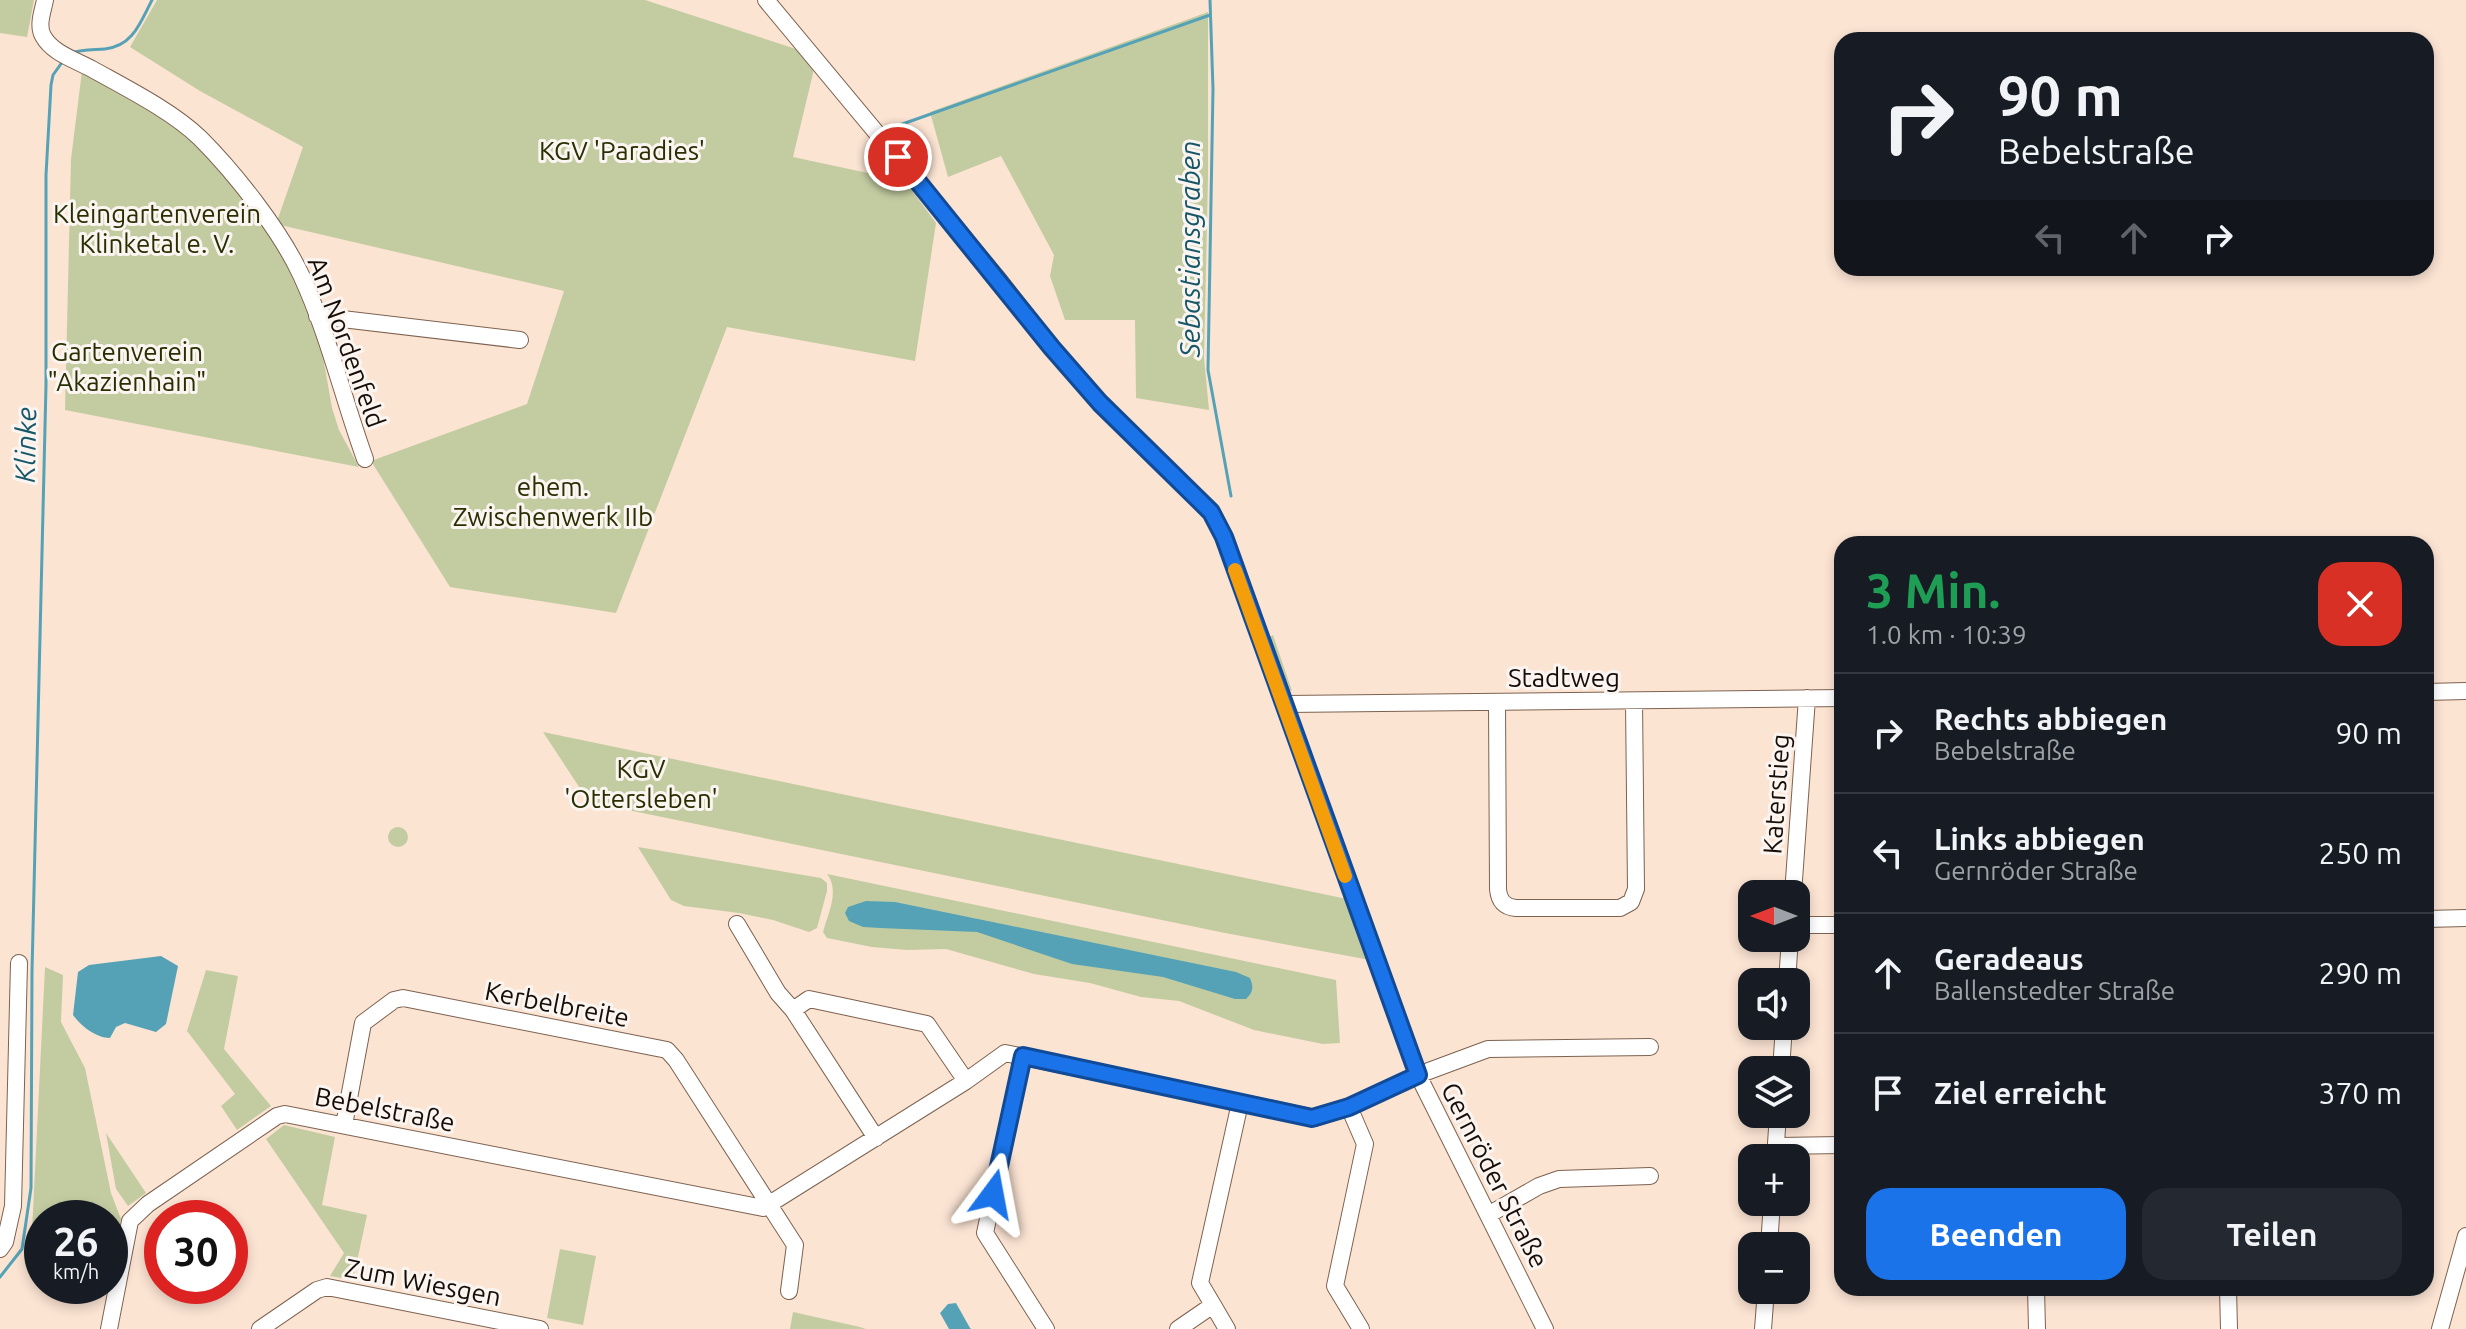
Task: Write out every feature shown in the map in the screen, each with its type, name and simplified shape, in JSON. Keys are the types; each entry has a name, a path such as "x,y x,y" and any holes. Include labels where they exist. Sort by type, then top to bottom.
{"street":[{"name":"Am Nordenfeld","path":"45,0 40,24 45,39 63,54 149,103 197,136 222,162 279,236 301,274 365,459"},
{"name":"Gernröder Straße","path":"766,0 990,268 1052,348 1100,403 1211,512 1224,537 1286,704 1374,960 1418,1075 1545,1329"},
{"path":"317,316 520,340"},
{"path":"2434,692 2466,691"},
{"name":"Katerstieg","path":"1794,880 1807,698"},
{"name":"Stadtweg","path":"1286,704 1834,698"},
{"path":"1497,702 1498,889 1502,902 1507,907 1516,908 1620,908 1630,904 1635,893 1634,701"},
{"path":"2434,919 2466,918"},
{"path":"737,924 778,993 793,1010 876,1138"},
{"path":"1810,925 1834,925"},
{"path":"0,1249 5,1242 13,1206 19,963"},
{"name":"Kerbelbreite","path":"344,1125 363,1023 394,1000 403,998 534,1023 667,1050 768,1206"},
{"path":"793,1010 809,999 927,1024 966,1081"},
{"path":"789,1291 795,1245 768,1206 1005,1053 1312,1118 1349,1107 1418,1075 1488,1049 1650,1047"},
{"path":"1023,1056 985,1233 1046,1329"},
{"path":"1227,1329 1200,1283 1240,1103"},
{"path":"1349,1107 1365,1144 1335,1286 1361,1329"},
{"name":"Bebelstraße","path":"109,1329 130,1221 148,1204 277,1116 285,1114 754,1206 768,1206"},
{"path":"1810,1148 1834,1146"},
{"path":"1488,1215 1539,1186 1559,1179 1650,1176"},
{"path":"2440,1329 2466,1236"},
{"name":"Zum Wiesgen","path":"260,1329 317,1290 327,1287 540,1329"},
{"path":"2036,1296 2037,1329"},
{"path":"2228,1296 2229,1329"},
{"path":"1763,1329 1765,1304"},
{"path":"1178,1329 1213,1305"}],"green space":[{"path":"0,0 34,0 27,37 0,33"},
{"name":"KGV 'Paradies'","path":"157,0 645,0 796,49 815,65 793,157 905,181 936,223 915,361 727,327 616,613 450,587 371,461 527,404 564,291 276,224 303,147 200,91 130,47"},
{"path":"1208,12 1204,358 1209,410 1136,398 1135,320 1065,320 1050,276 1054,255 1001,156 948,177 930,112"},
{"path":"82,71 161,116 191,138 221,170 274,237 297,279 322,351 339,430 359,467 65,410 71,159"},
{"path":"1273,635 1292,691 1288,690 1268,637"},
{"name":"KGV 'Ottersleben'","path":"543,732 1347,899 1370,960 589,802"},
{"path":"398,827 405,830 408,837 405,844 398,847 391,844 388,837 391,830"},
{"path":"638,847 821,878 827,883 827,891 817,928 809,932 773,920 684,906 671,900"},
{"path":"827,874 1336,980 1340,1043 1323,1044 1254,1030 1179,1001 1141,997 1090,983 1034,974 946,949 872,947 827,938 823,932 833,888"},
{"path":"45,967 63,975 61,1022 85,1068 114,1200 34,1200"},
{"path":"206,970 238,976 224,1049 271,1106 237,1130 221,1106 235,1094 187,1031"},
{"path":"284,1125 335,1137 322,1205 367,1215 353,1280 330,1276 344,1253 266,1139"},
{"path":"106,1133 146,1193 128,1206 128,1200 124,1200 116,1189"},
{"path":"560,1249 596,1256 583,1325 547,1318"},
{"path":"793,1312 860,1327 866,1329 790,1329"}],"water":[{"path":"866,901 895,902 1236,972 1250,978 1252,990 1246,999 1235,999 1163,977 1072,964 977,932 863,927 849,921 845,913 848,907"},
{"path":"161,956 178,966 166,1024 156,1032 125,1023 116,1027 110,1038 99,1036 73,1015 78,972 89,965"},
{"path":"956,1303 971,1329 949,1329 940,1313 948,1304"}],"waterway":[{"name":"Klinke","path":"72,53 105,49 122,43 139,25 152,0"},
{"name":"Sebastiansgraben","path":"1210,0 1213,89 1208,370 1231,496"},
{"path":"894,127 1210,15"},
{"name":"Klinke","path":"0,1277 22,1249 31,1188 32,972 46,385 46,175 51,85 53,75 63,61"}],"slow traffic":[{"path":"1235,570 1286,704 1345,876"}],"route":[{"path":"898,157 1100,403 1211,512 1224,537 1286,704 1374,960 1418,1075 1349,1107 1312,1118 1023,1056 993,1194"}],"park label":[{"name":"Kleingartenverein Klinketal e. V.","path":"157,228"},
{"name":"Gartenverein \"Akazienhain\"","path":"127,366"},
{"name":"ehem. Zwischenwerk IIb","path":"553,501"}]}
